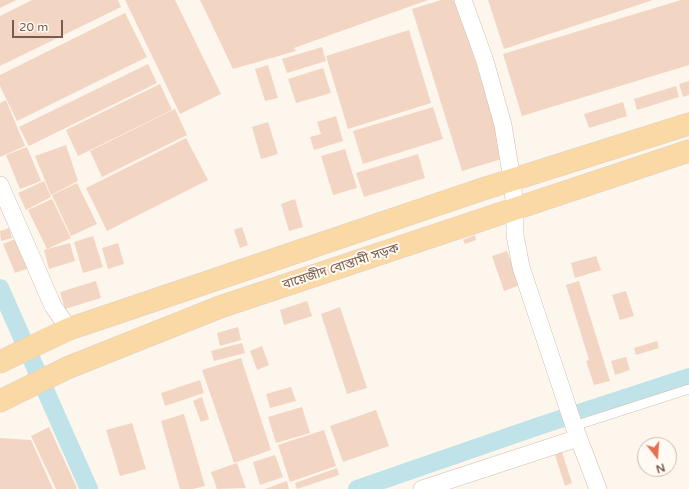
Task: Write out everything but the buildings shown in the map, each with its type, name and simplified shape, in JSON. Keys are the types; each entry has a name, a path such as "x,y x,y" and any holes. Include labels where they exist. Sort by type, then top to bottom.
{"main road":[{"name":"বায়েজীদ বোস্তামী সড়ক","path":"4,360 62,332 512,180 689,124"},
{"name":"বায়েজীদ বোস্তামী সড়ক","path":"0,401 67,368 220,307 689,151"}],"street":[{"path":"463,0 485,61 501,118 512,180 515,209 515,235 521,267 576,432 598,489"},
{"path":"0,185 53,306 62,332"},
{"path":"422,489 576,432"}],"lane":[{"path":"576,432 689,389"}],"waterway":[{"path":"0,288 89,489"},
{"path":"357,489 539,426 689,377"}]}
